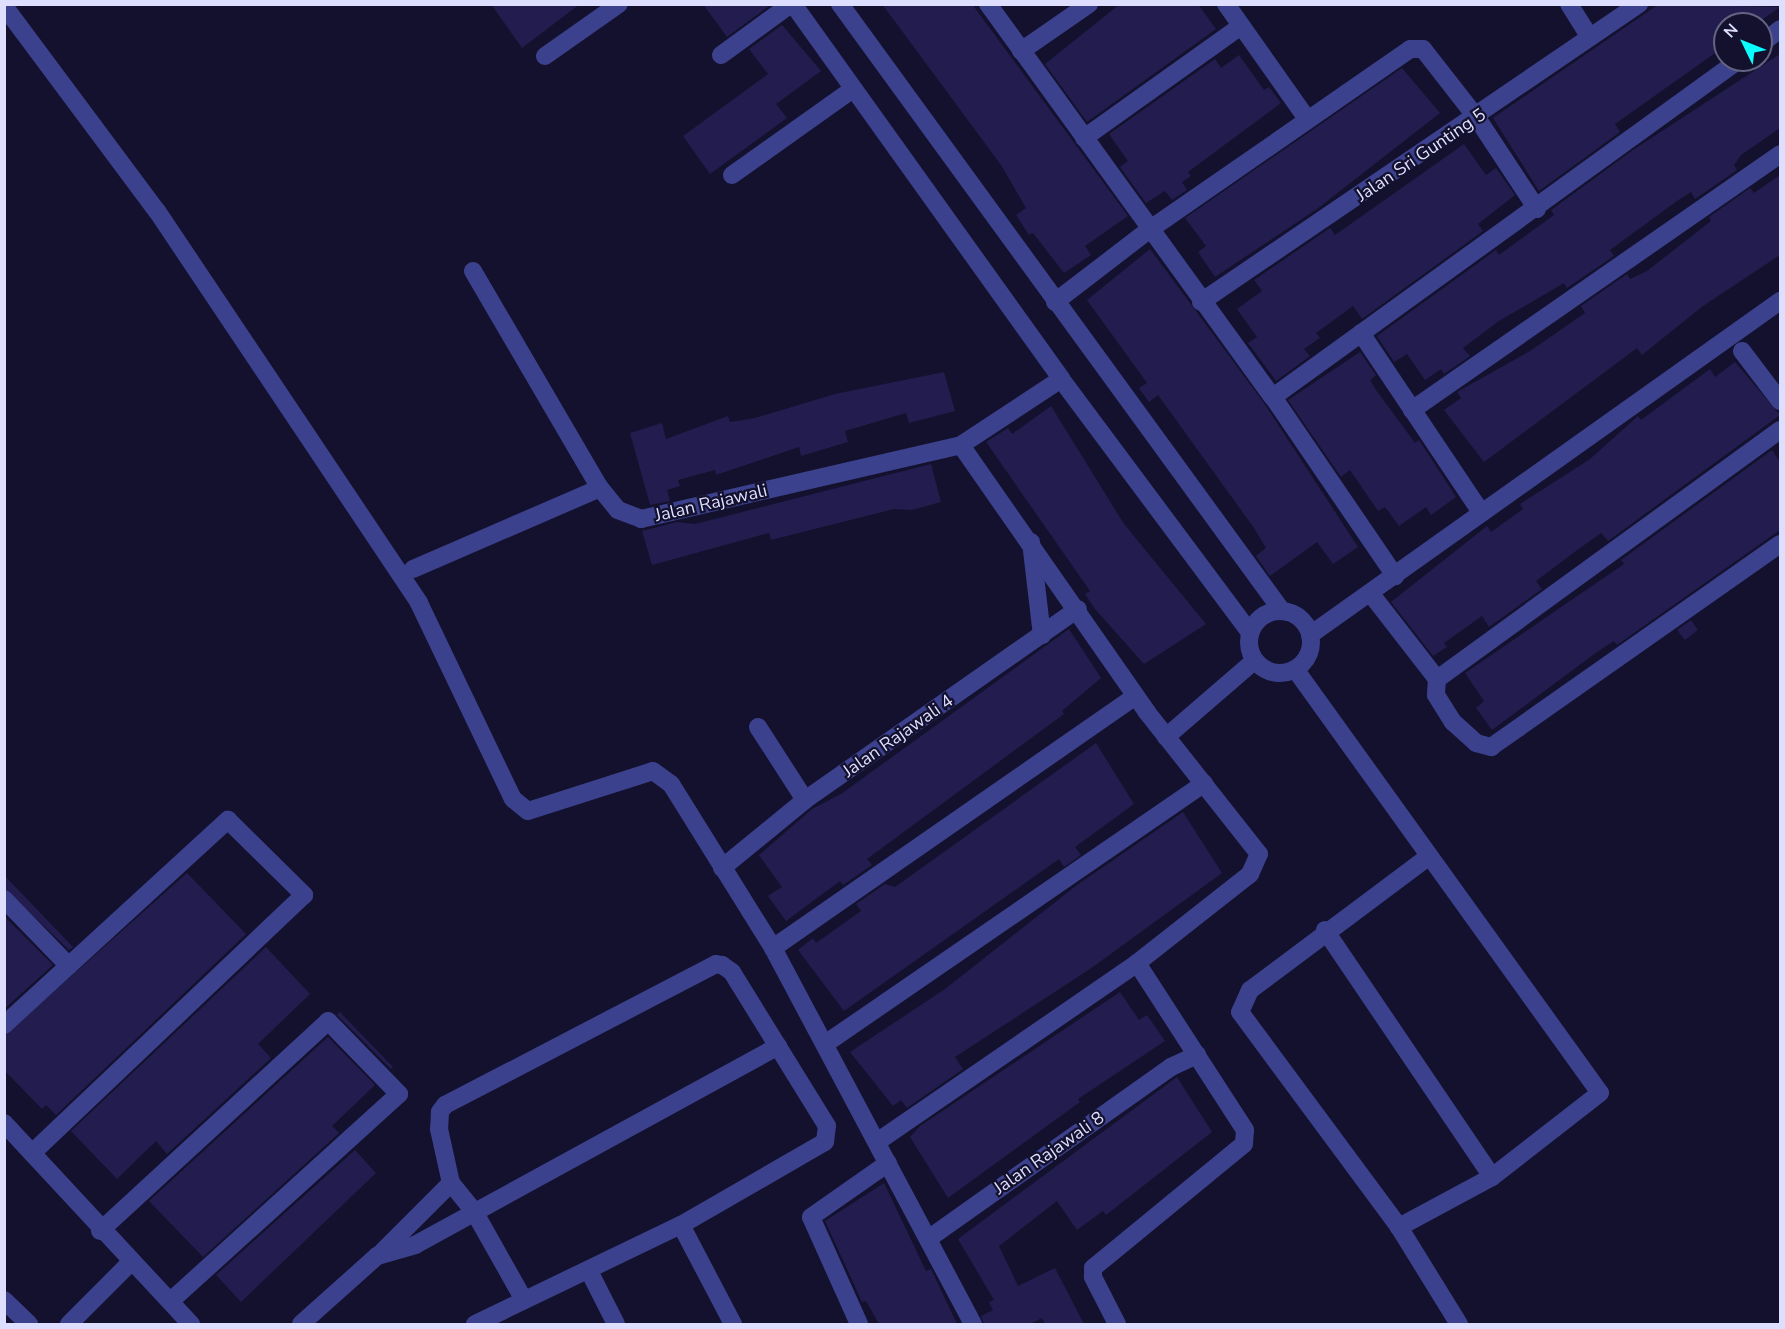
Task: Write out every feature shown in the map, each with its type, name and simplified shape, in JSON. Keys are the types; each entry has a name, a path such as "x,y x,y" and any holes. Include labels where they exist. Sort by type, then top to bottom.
{"street":[{"path":"545,56 619,4"},
{"path":"721,55 792,4 1061,379 1250,633 1254,661"},
{"path":"840,4 1282,611 1297,616 1310,635 1310,649 1295,669 1279,673 1254,661"},
{"path":"988,4 1201,302 1273,397 1395,576"},
{"path":"1021,51 1089,4"},
{"path":"1226,4 1238,28 1307,119"},
{"path":"1569,4 1590,37"},
{"name":"Jalan Sri Gunting 5","path":"1201,302 1477,118 1638,4"},
{"path":"4,6 163,221 418,603 513,800 528,811 653,771 671,784 773,948 973,1324"},
{"path":"1083,138 1238,28"},
{"path":"1055,302 1149,230 1399,54 1423,49 1477,118 1537,209"},
{"path":"1273,397 1537,209 1723,72"},
{"path":"732,175 853,89"},
{"path":"1412,410 1780,154"},
{"name":"Jalan Rajawali","path":"473,271 600,488 618,510 641,519 961,445 1061,379"},
{"path":"1310,635 1371,594 1480,510 1780,301"},
{"path":"1361,333 1480,510"},
{"path":"1742,351 1780,401"},
{"path":"1437,679 1780,430"},
{"path":"877,1142 1137,963 1257,865 1259,854 1135,696 1031,540 961,445"},
{"path":"413,568 600,488"},
{"path":"1031,540 1042,635"},
{"path":"1371,594 1437,679 1436,695 1453,722 1476,743 1491,747 1780,544"},
{"name":"Jalan Rajawali 4","path":"722,868 806,800 1078,609"},
{"path":"1250,633 1257,621 1282,611"},
{"path":"1166,737 1254,661"},
{"path":"1295,669 1428,857 1600,1093 1492,1177 1399,1227"},
{"path":"773,948 1135,696"},
{"path":"758,727 806,800"},
{"path":"825,1044 1204,784"},
{"path":"4,1024 228,820 304,895 32,1153"},
{"path":"1428,857 1325,930 1250,990 1240,1011 1399,1227 1459,1324"},
{"path":"4,899 69,966"},
{"path":"1325,930 1492,1177"},
{"path":"1117,1324 1093,1277 1093,1268 1244,1144 1245,1130 1137,963"},
{"path":"475,1324 681,1225 825,1142 827,1126 732,972 716,964 445,1105 439,1129 451,1183 475,1213 524,1300"},
{"path":"100,1231 328,1022 399,1094 171,1301"},
{"path":"378,1256 416,1245 778,1046"},
{"name":"Jalan Rajawali 8","path":"928,1239 1171,1067 1197,1054"},
{"path":"4,1123 100,1231 191,1324"},
{"path":"859,1324 811,1217 888,1163"},
{"path":"314,1321 451,1183"},
{"path":"681,1225 732,1324"},
{"path":"69,1324 130,1263"},
{"path":"589,1271 616,1324"},
{"path":"4,1300 29,1324"}],"building":[{"path":"491,4 580,4 522,48"},
{"path":"703,4 767,4 769,6 727,37"},
{"path":"882,4 972,4 1128,216 1085,246 1091,255 1064,273 1033,233 1029,235 1016,215 1026,208 1001,165"},
{"path":"1120,4 1198,4 1216,29 1087,122 1045,64"},
{"path":"1659,4 1780,7 1773,12 1713,12 1713,55 1615,124 1620,132 1539,191 1493,118"},
{"path":"782,25 821,71 776,104 787,118 710,174 683,136 768,74 749,49"},
{"path":"1780,54 1780,128 1741,155 1734,165 1737,170 1695,199 1691,192 1677,201 1610,250 1614,256 1567,288 1564,283 1499,321 1463,348 1470,356 1444,374 1441,369 1425,380 1407,354 1394,362 1377,336 1496,250 1499,255 1554,215 1551,210 1633,150 1752,72 1773,72 1773,59"},
{"path":"1239,55 1264,90 1269,87 1281,103 1188,172 1191,176 1182,182 1187,190 1172,200 1165,191 1146,203 1120,167 1128,161 1109,134 1215,59 1221,68"},
{"path":"1402,68 1440,113 1317,209 1215,277 1198,252 1206,246 1185,218"},
{"path":"1464,144 1486,175 1496,168 1515,195 1478,224 1483,231 1362,319 1353,306 1316,333 1320,338 1304,349 1310,356 1276,381 1248,343 1257,337 1237,309 1262,291 1254,280 1330,228 1335,235"},
{"path":"1780,175 1780,255 1703,306 1642,355 1637,348 1484,462 1444,410 1461,398 1457,392 1530,351 1585,313 1581,306 1627,274 1630,279 1647,271 1711,221 1709,217 1750,188 1754,193"},
{"path":"1150,249 1264,403 1358,547 1333,564 1317,542 1270,576 1256,556 1266,548 1254,528 1158,395 1149,402 1139,388 1147,383 1087,300"},
{"path":"1360,352 1376,375 1370,380 1376,390 1415,443 1419,440 1456,497 1431,515 1426,507 1399,526 1385,507 1378,511 1350,470 1341,477 1288,400"},
{"path":"1735,362 1780,415 1608,541 1601,533 1576,551 1536,581 1542,589 1489,627 1482,616 1444,643 1447,647 1433,656 1391,602 1487,526 1491,532 1523,509 1520,504 1590,459 1638,416 1641,420 1710,369 1715,377"},
{"path":"944,372 955,411 909,423 906,413 845,431 848,442 801,456 799,447 716,475 715,470 678,480 680,486 667,490 670,501 650,505 630,433 662,423 666,439 728,416 730,422 755,418 835,394"},
{"path":"1051,406 1124,524 1206,624 1144,664 1095,609 1085,594 1090,591 986,442 1008,428 1012,434"},
{"path":"1772,450 1780,462 1780,530 1617,645 1614,641 1597,652 1492,730 1476,708 1484,701 1465,673 1624,564 1621,560"},
{"path":"931,464 941,502 912,510 894,509 771,540 769,533 652,565 642,531 677,522 695,524"},
{"path":"1691,620 1698,630 1685,640 1677,630"},
{"path":"1069,629 1101,678 1062,711 1064,714 867,859 872,865 843,885 840,881 786,921 768,896 782,887 759,855 812,809 841,794"},
{"path":"1096,743 1134,804 1075,847 1081,855 1064,867 1059,859 844,1011 798,950 813,938 816,943 861,911 856,904 885,884 895,887"},
{"path":"1183,812 1222,873 1090,969 955,1057 963,1069 907,1108 901,1100 893,1106 850,1052 945,989 1077,885"},
{"path":"187,873 246,934 56,1115 46,1105 42,1109 4,1070 4,1036"},
{"path":"4,875 73,947 69,950 4,888"},
{"path":"4,916 53,965 4,1009"},
{"path":"266,947 310,994 258,1044 271,1058 167,1154 156,1141 117,1179 71,1131"},
{"path":"1120,992 1139,1020 1147,1015 1165,1041 1078,1099 1080,1102 948,1198 910,1137 920,1126"},
{"path":"340,1012 393,1067 391,1069 337,1015"},
{"path":"328,1037 375,1085 332,1126 339,1133 203,1257 149,1201"},
{"path":"1177,1077 1212,1132 1106,1215 1103,1211 1077,1230 1057,1201 999,1246 1018,1286 1055,1268 1084,1324 1045,1324 1042,1318 1030,1324 984,1324 981,1316 993,1310 989,1302 994,1300 958,1239"},
{"path":"355,1150 376,1173 241,1302 216,1275"},
{"path":"884,1183 926,1271 931,1269 957,1324 879,1324 866,1301 862,1302 825,1221"}]}
